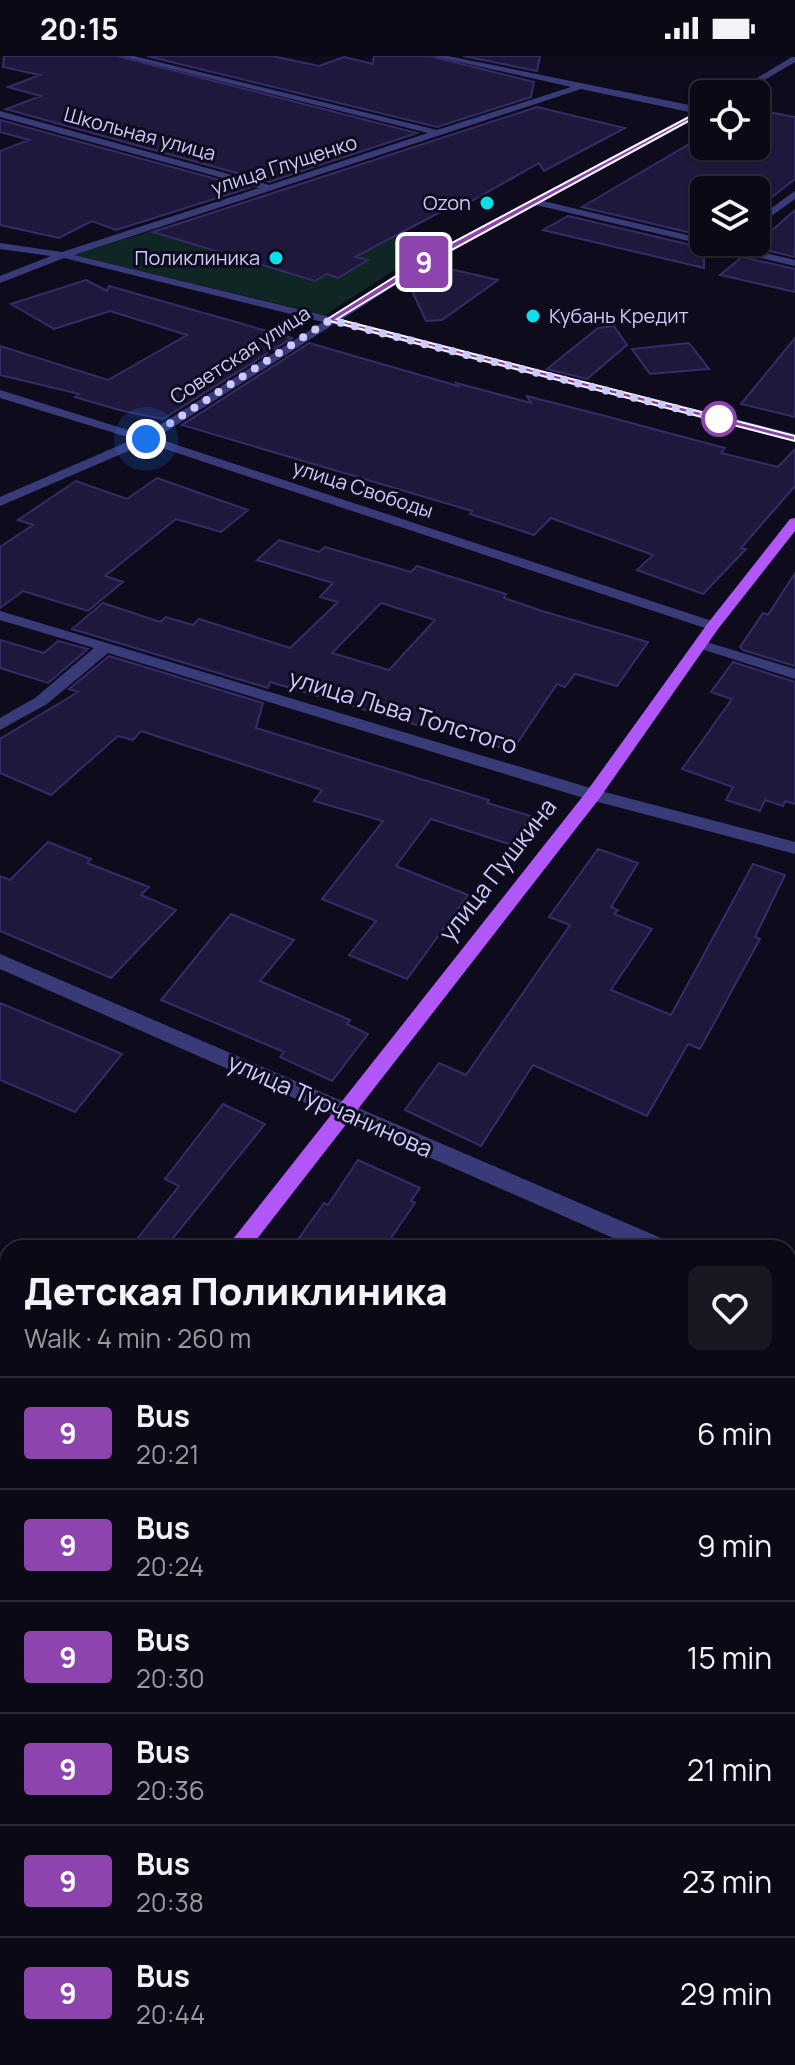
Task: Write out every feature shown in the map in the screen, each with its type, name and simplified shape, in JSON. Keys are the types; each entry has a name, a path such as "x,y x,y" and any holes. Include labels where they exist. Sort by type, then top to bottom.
{"main road":[{"name":"улица Пушкина","path":"243,1240 593,795 713,626 795,522"}],"street":[{"path":"124,56 438,133"},
{"path":"437,56 690,109"},
{"path":"484,66 505,56"},
{"path":"758,80 795,59"},
{"name":"улица Глущенко","path":"0,280 63,255 581,86"},
{"name":"Школьная улица","path":"0,114 270,189"},
{"name":"Советская улица","path":"0,502 146,439 434,256 690,119"},
{"path":"770,213 795,194"},
{"path":"534,202 690,236"},
{"path":"0,246 63,255 795,438"},
{"path":"770,256 795,263"},
{"name":"улица Свободы","path":"0,394 713,626"},
{"name":"улица Льва Толстого","path":"0,615 593,795 795,848"},
{"path":"700,644 795,674"},
{"path":"0,725 41,701 105,647"},
{"name":"улица Турчанинова","path":"0,961 641,1240"}],"green space":[{"path":"270,194 435,244 325,315 74,255"}],"building":[{"path":"4,56 117,56 417,133 269,182 6,109 41,96 8,87 40,75 3,67"},
{"path":"147,56 272,56 319,66 344,57 373,64 374,56 430,56 534,82 531,97 437,127"},
{"path":"463,56 540,56 537,71"},
{"path":"537,107 625,128 544,171 539,163 454,211 444,210 355,257 368,260 338,278 327,274 315,281 153,232"},
{"path":"770,112 795,117 795,179 772,197 770,176 690,176 690,233 582,207 690,144 690,160 770,160"},
{"path":"0,120 249,188 116,230 92,221 59,238 0,225 0,151 29,140 0,132"},
{"path":"795,210 795,257 770,251 770,232"},
{"path":"568,216 690,245 690,256 704,256 704,268 543,230"},
{"path":"742,257 795,269 795,292 720,275"},
{"path":"446,268 498,280 442,320 426,321 413,293"},
{"path":"86,280 107,291 109,286 292,338 163,419 123,411 75,397 79,394 0,375 0,346 108,380 187,335 110,311 54,329 11,304"},
{"path":"614,326 627,345 587,379 547,369 598,328"},
{"path":"795,338 795,417 741,404"},
{"path":"309,343 458,386 456,383 531,403 527,396 605,416 725,448 721,453 778,467 795,449 795,486 741,548 746,549 703,594 637,570 653,555 551,518 534,535 470,514 472,511 182,425"},
{"path":"689,343 709,369 650,374 632,349"},
{"path":"157,478 248,510 221,532 176,519 105,576 123,582 88,611 23,591 0,608 0,547 33,525 18,520 76,481 127,499"},
{"path":"279,540 319,552 325,547 411,572 417,566 506,594 504,598 542,611 648,642 617,686 575,674 565,687 557,684 512,751 427,723 424,727 270,682 268,688 72,629 103,603 160,622 166,617 193,625 199,619 290,648 338,602 320,597 333,583 257,560","holes":["381,603 435,620 389,670 332,653"]},
{"path":"795,573 795,666 740,647 763,613 768,615"},
{"path":"0,640 44,653 58,641 88,649 48,683 0,668"},
{"path":"109,656 263,703 256,728 489,800 487,803 531,816 512,845 431,819 396,866 468,895 407,979 349,955 376,921 322,899 383,821 314,801 322,790 141,731 133,740 118,736 51,795 0,773 0,739 78,692 69,689"},
{"path":"733,662 795,682 795,804 785,801 783,806 765,800 760,811 726,800 733,787 682,769 732,699 711,692"},
{"path":"48,842 91,859 87,863 149,887 141,895 176,910 111,978 0,931 0,876 10,880"},
{"path":"598,849 638,863 611,907 618,910 614,914 652,929 611,990 671,1015 753,864 785,875 755,937 760,939 700,1049 688,1044 647,1116 533,1065 481,1146 405,1110 439,1063 466,1075 570,925 549,917"},
{"path":"231,914 294,940 260,981 350,1020 347,1024 368,1034 332,1081 280,1057 284,1052 161,1000"},
{"path":"0,1003 122,1054 75,1112 0,1080"},
{"path":"223,1104 265,1124 171,1240 136,1240 179,1186 165,1179"},
{"path":"358,1160 420,1188 411,1201 415,1203 390,1240 298,1240 324,1203 328,1205"}],"bus line":[{"name":"9","path":"690,119 434,256 330,320 795,439"}],"place":[{"name":"Ozon","path":"487,203"},
{"name":"Поликлиника","path":"276,258"},
{"name":"Кубань Кредит","path":"533,316"}],"route":[{"path":"146,439 330,320 733,423 719,419"}]}
